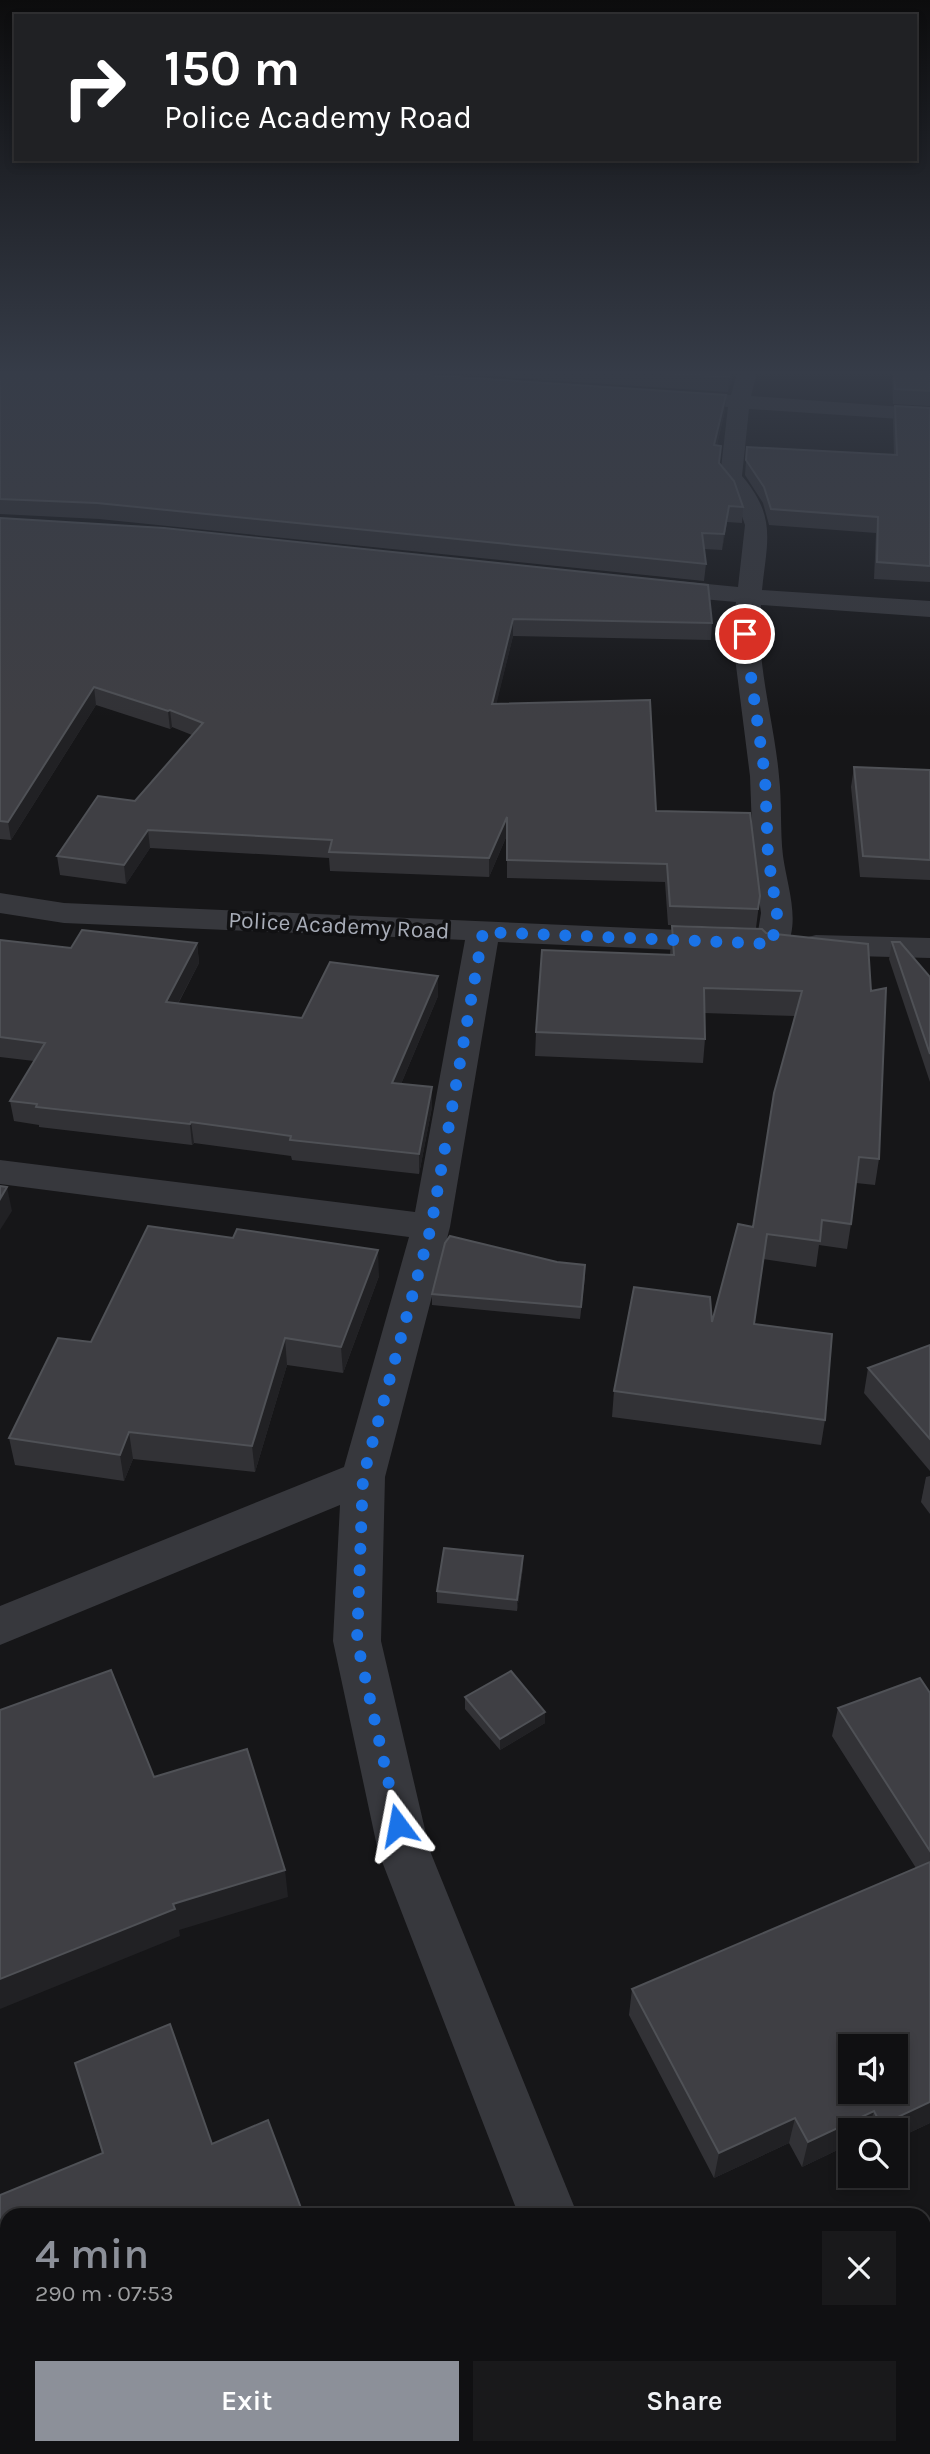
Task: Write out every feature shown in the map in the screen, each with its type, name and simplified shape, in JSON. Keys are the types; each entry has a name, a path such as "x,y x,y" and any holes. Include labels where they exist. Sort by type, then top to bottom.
{"street":[{"path":"740,488 746,495 757,524 745,634 765,776 768,856 777,913 772,944"},
{"path":"628,584 832,604 930,609"},
{"name":"Police Academy Road","path":"0,903 64,913 772,944 930,948"},
{"path":"483,932 431,1227 363,1477 357,1641 404,1851 546,2208"},
{"path":"0,1172 431,1227"},
{"path":"0,1626 363,1477"}],"building":[{"path":"0,488 736,488 743,507 729,506 724,534 702,533 706,564 97,503 0,499"},
{"path":"764,488 930,488 930,566 877,562 878,517 771,509"},
{"path":"0,518 164,528 708,585 712,623 513,619 492,704 650,700 656,811 750,813 760,896 758,909 670,906 667,864 507,860 507,817 489,858 329,852 332,840 148,830 124,865 57,856 98,796 135,801 203,723 94,687 8,822 0,821"},
{"path":"854,767 930,770 930,860 863,856"},
{"path":"672,926 762,929 766,933 868,944 871,991 886,988 879,1159 859,1157 851,1224 822,1220 820,1241 767,1234 754,1324 832,1334 825,1420 614,1391 634,1287 710,1297 712,1322 738,1224 753,1227 774,1093 802,991 704,988 705,1039 536,1032 542,950 674,955"},
{"path":"82,930 197,943 166,1002 302,1018 330,962 438,976 392,1083 432,1087 419,1154 290,1140 291,1136 191,1122 36,1107 37,1104 10,1101 45,1043 0,1037 0,940 71,948"},
{"path":"892,942 900,942 930,977 930,1054"},
{"path":"0,1186 7,1187 0,1199"},
{"path":"148,1226 233,1238 237,1229 378,1250 341,1347 285,1338 252,1446 129,1432 120,1455 9,1438 58,1338 91,1342"},
{"path":"450,1236 557,1262 585,1265 581,1307 432,1294 445,1243"},
{"path":"930,1345 930,1439 868,1368"},
{"path":"444,1548 523,1556 517,1600 437,1591"},
{"path":"111,1670 154,1777 247,1749 285,1870 173,1904 175,1909 0,1979 0,1710"},
{"path":"511,1671 545,1712 500,1739 465,1697"},
{"path":"920,1678 930,1693 930,1851 838,1708"},
{"path":"930,1862 930,2102 896,2118 878,2118 874,2111 859,2118 838,2118 838,2128 808,2142 795,2118 719,2153 632,1989"},
{"path":"170,2024 212,2144 268,2120 301,2208 0,2208 0,2195 103,2153 75,2063"}],"route":[{"path":"398,1825 357,1641 363,1477 431,1227 483,932 772,944 777,913 768,856 765,776 745,634"}]}
